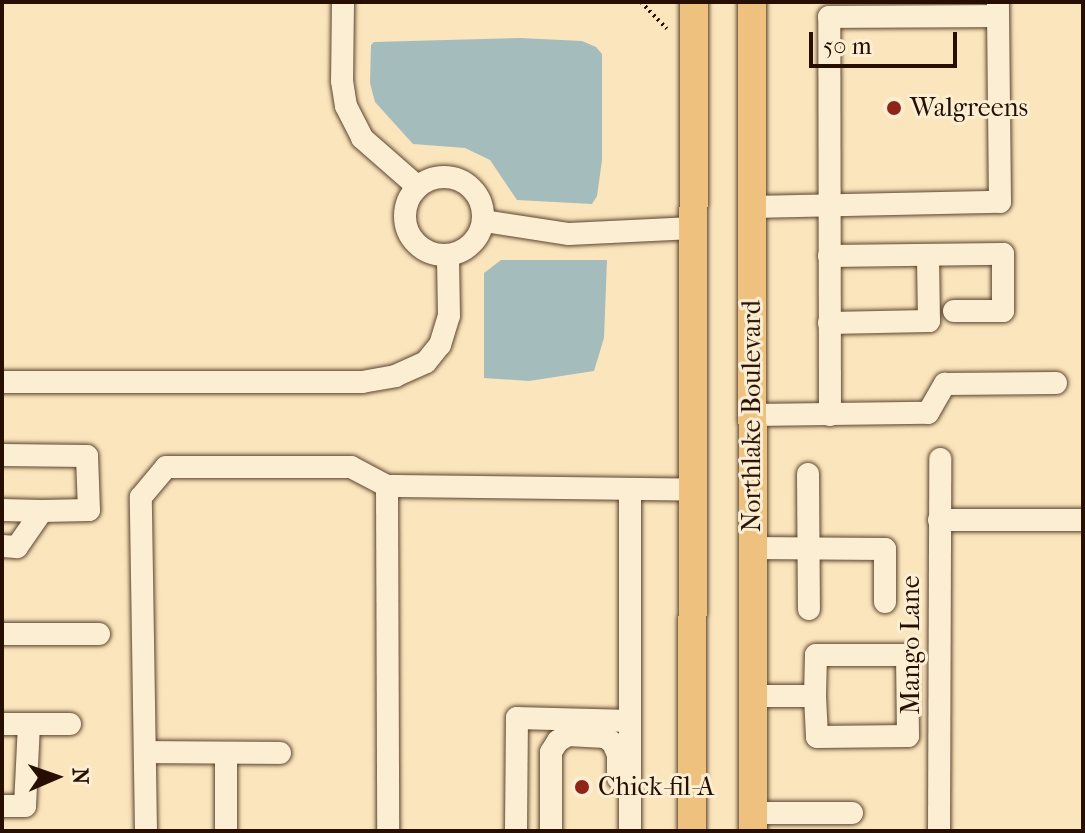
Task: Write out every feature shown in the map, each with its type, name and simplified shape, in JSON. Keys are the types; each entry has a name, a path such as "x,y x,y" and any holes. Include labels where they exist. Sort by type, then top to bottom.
{"main road":[{"path":"692,831 694,2"},
{"name":"Northlake Boulevard","path":"752,2 753,822"}],"street":[{"path":"343,2 342,81 346,106 362,138 418,187"},
{"path":"751,207 829,206 1000,202 998,9 829,17 829,206 829,323 830,415"},
{"path":"440,176 458,179 477,196 484,221 477,238 465,250 448,256 431,253 416,244 407,229 405,211 418,187 440,176"},
{"path":"484,221 569,234 693,228"},
{"path":"829,256 1003,254 1003,311 954,311"},
{"path":"829,323 929,321 928,255"},
{"path":"2,382 362,382 395,376 426,362 440,345 449,316 448,256"},
{"path":"752,415 928,413 945,384 1056,383"},
{"path":"2,455 87,456 89,510 2,510"},
{"name":"Mango Lane","path":"939,831 940,459"},
{"path":"146,831 141,497 166,467 351,467 387,486 693,490"},
{"path":"808,474 809,609"},
{"path":"387,486 388,831"},
{"path":"630,489 630,831"},
{"path":"2,546 17,547 42,511"},
{"path":"939,520 1083,520"},
{"path":"752,548 885,549 885,602"},
{"path":"2,634 99,634"},
{"path":"816,655 907,655 908,736 817,737 815,696 816,655"},
{"path":"753,696 815,696"},
{"path":"516,831 517,718 630,721"},
{"path":"2,724 70,724"},
{"path":"2,806 25,806 29,724"},
{"path":"551,831 551,752 558,741 568,735 581,735 605,737 613,743 618,755 622,831"},
{"path":"145,752 280,753"},
{"path":"226,753 226,831"},
{"path":"753,822 792,822 852,813"}],"path":[{"path":"641,2 667,29"}],"water":[{"path":"520,38 582,41 596,47 602,54 602,160 597,196 592,204 517,200 490,160 465,148 413,144 375,102 370,83 371,45 374,42"},
{"path":"501,260 607,260 604,338 594,371 529,381 484,378 484,273"}],"place":[{"name":"Walgreens","path":"894,108"},
{"name":"Chick-fil-A","path":"582,787"}]}
